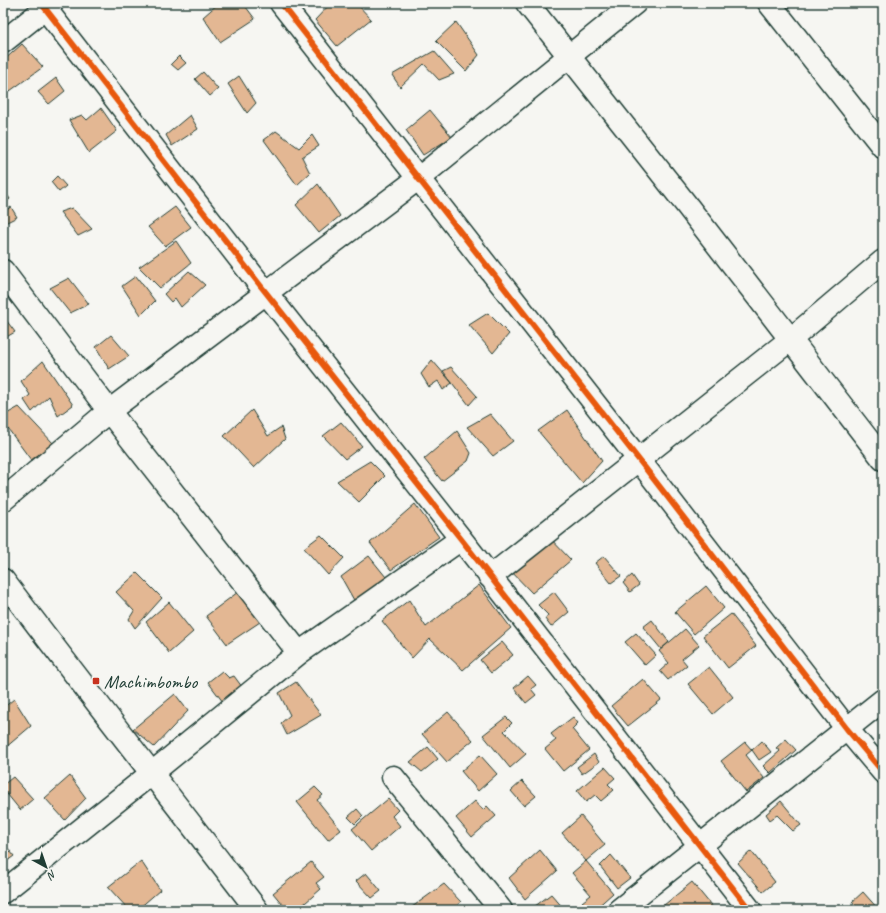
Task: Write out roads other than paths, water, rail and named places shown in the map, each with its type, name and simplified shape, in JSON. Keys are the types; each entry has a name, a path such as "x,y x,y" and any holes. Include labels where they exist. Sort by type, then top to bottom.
{"street":[{"path":"281,3 639,460 847,729 883,772"},
{"path":"527,3 791,339 883,459"},
{"path":"3,500 109,411 419,178 635,3"},
{"path":"769,3 883,147"},
{"path":"3,42 46,5 266,292 490,576 750,910"},
{"path":"490,576 791,339 883,261"},
{"path":"3,271 109,411 299,653"},
{"path":"3,892 299,653 461,539"},
{"path":"3,580 257,910"},
{"path":"620,910 883,700"},
{"path":"393,777 501,910"}],"place":[{"name":"Machimbombo","path":"96,681"}]}
